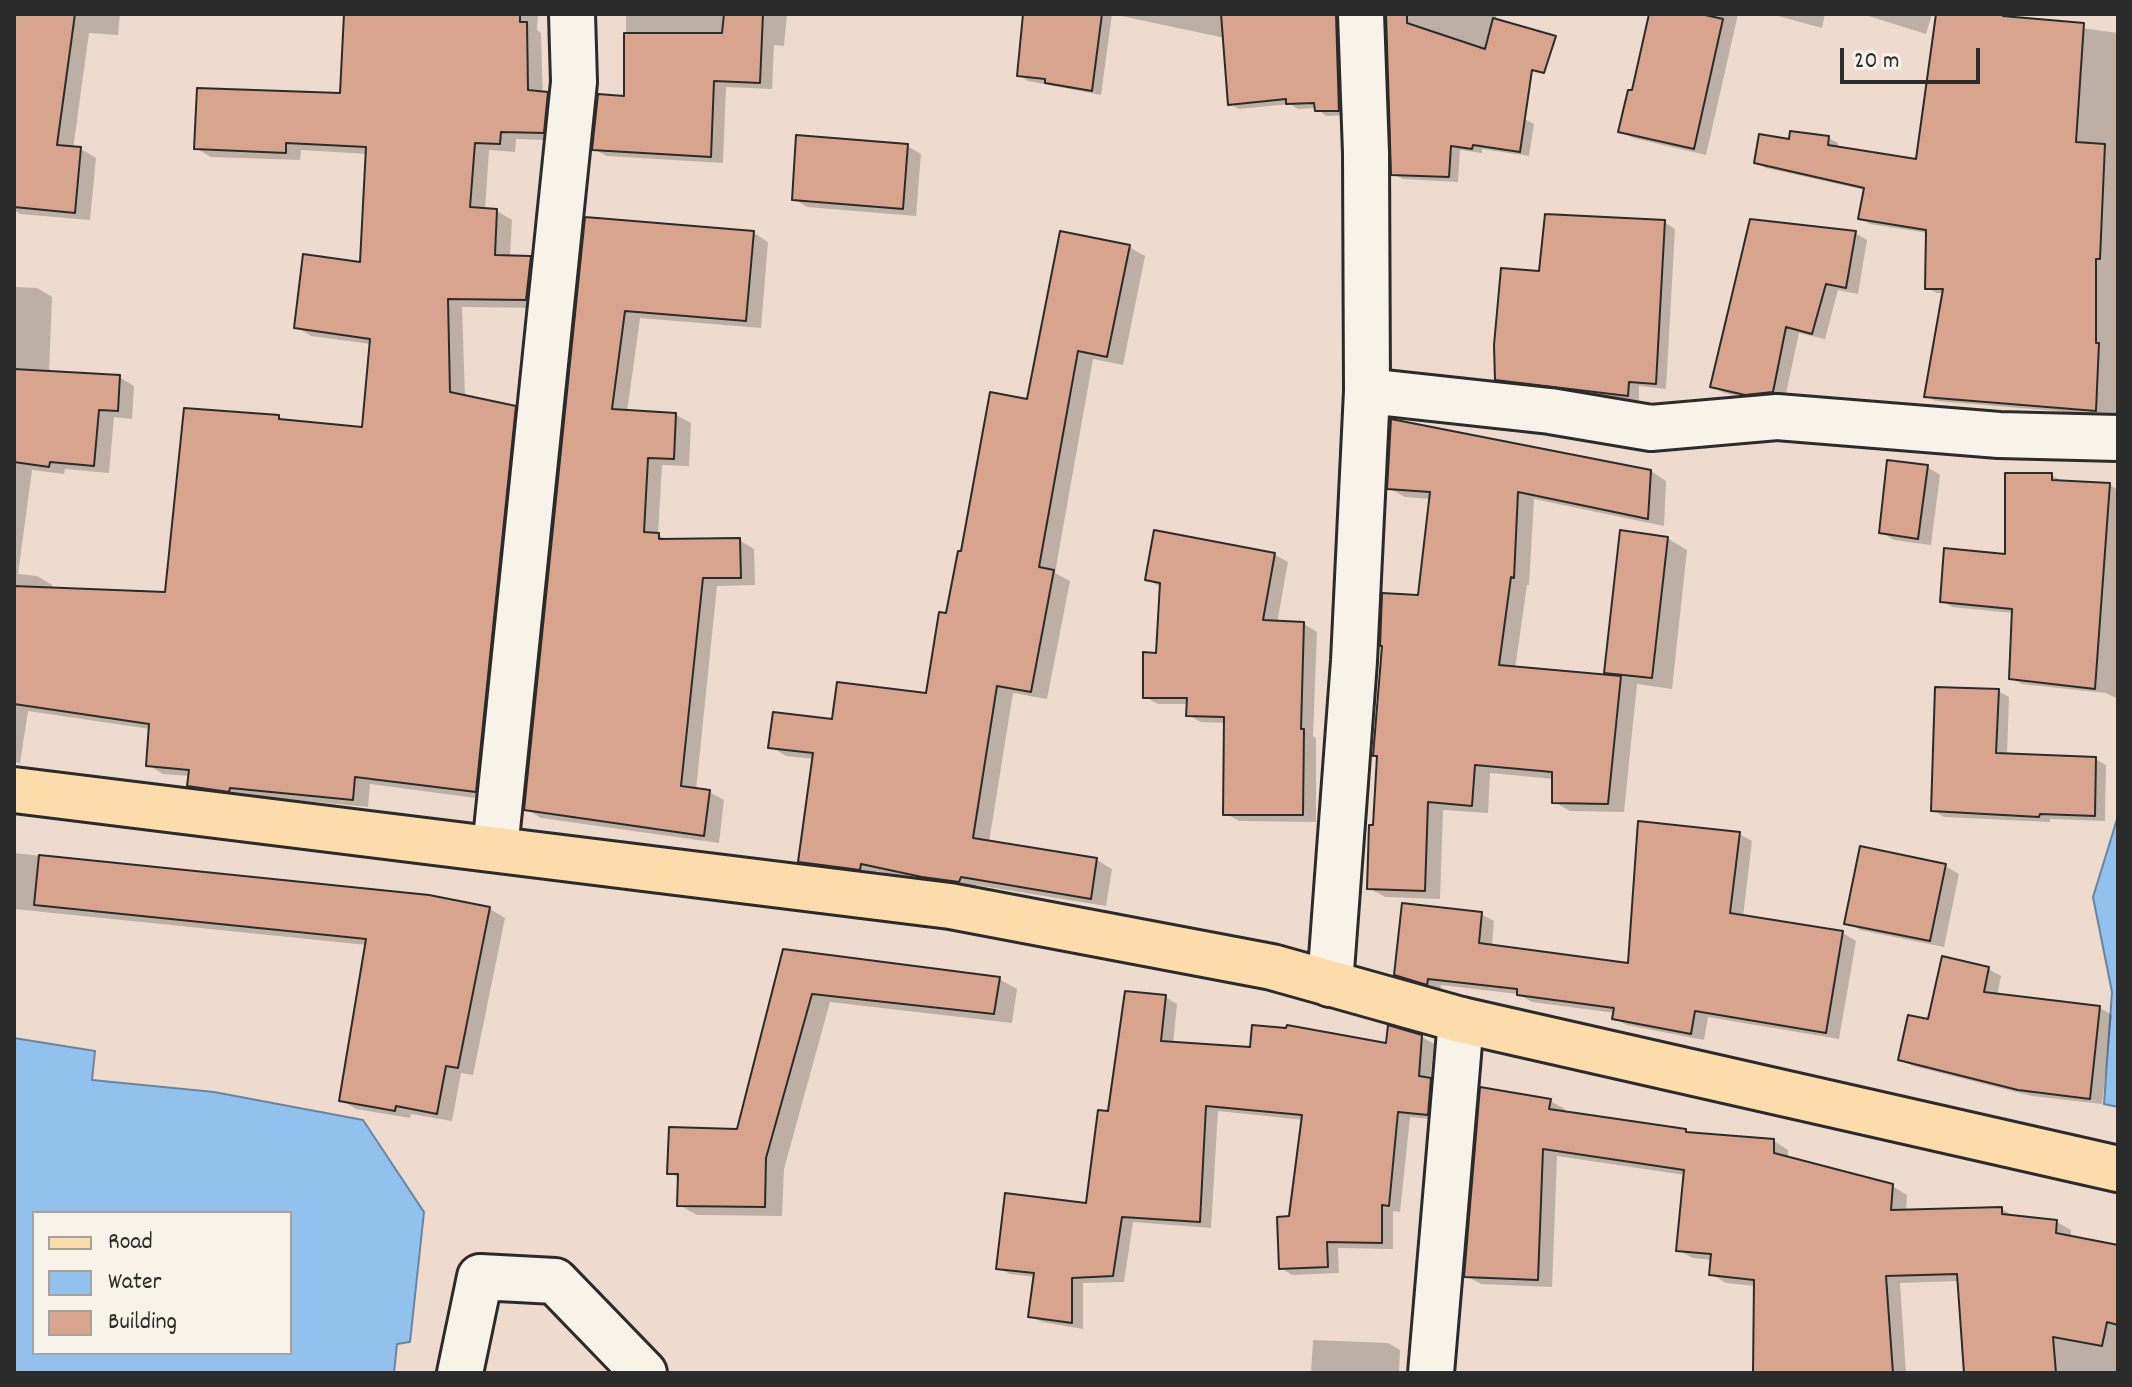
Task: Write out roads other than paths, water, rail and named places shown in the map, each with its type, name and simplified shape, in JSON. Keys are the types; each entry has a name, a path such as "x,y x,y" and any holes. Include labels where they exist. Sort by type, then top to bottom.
{"main road":[{"path":"14,790 950,906 1272,967 1461,1020 2118,1169"}],"street":[{"path":"495,849 574,82 572,14"},
{"path":"1330,984 1354,661 1367,391 1366,153 1361,14"},
{"path":"1367,391 1550,411 1651,428 1777,417 1999,435 2118,438"},
{"path":"1431,1373 1461,1020"},
{"path":"460,1373 480,1277 555,1281 644,1373"}],"water":[{"path":"2118,816 2118,1107 2104,1104 2112,992 2093,897"},
{"path":"14,1038 95,1051 92,1080 214,1092 363,1120 424,1212 410,1342 397,1344 394,1373 14,1373"}]}
